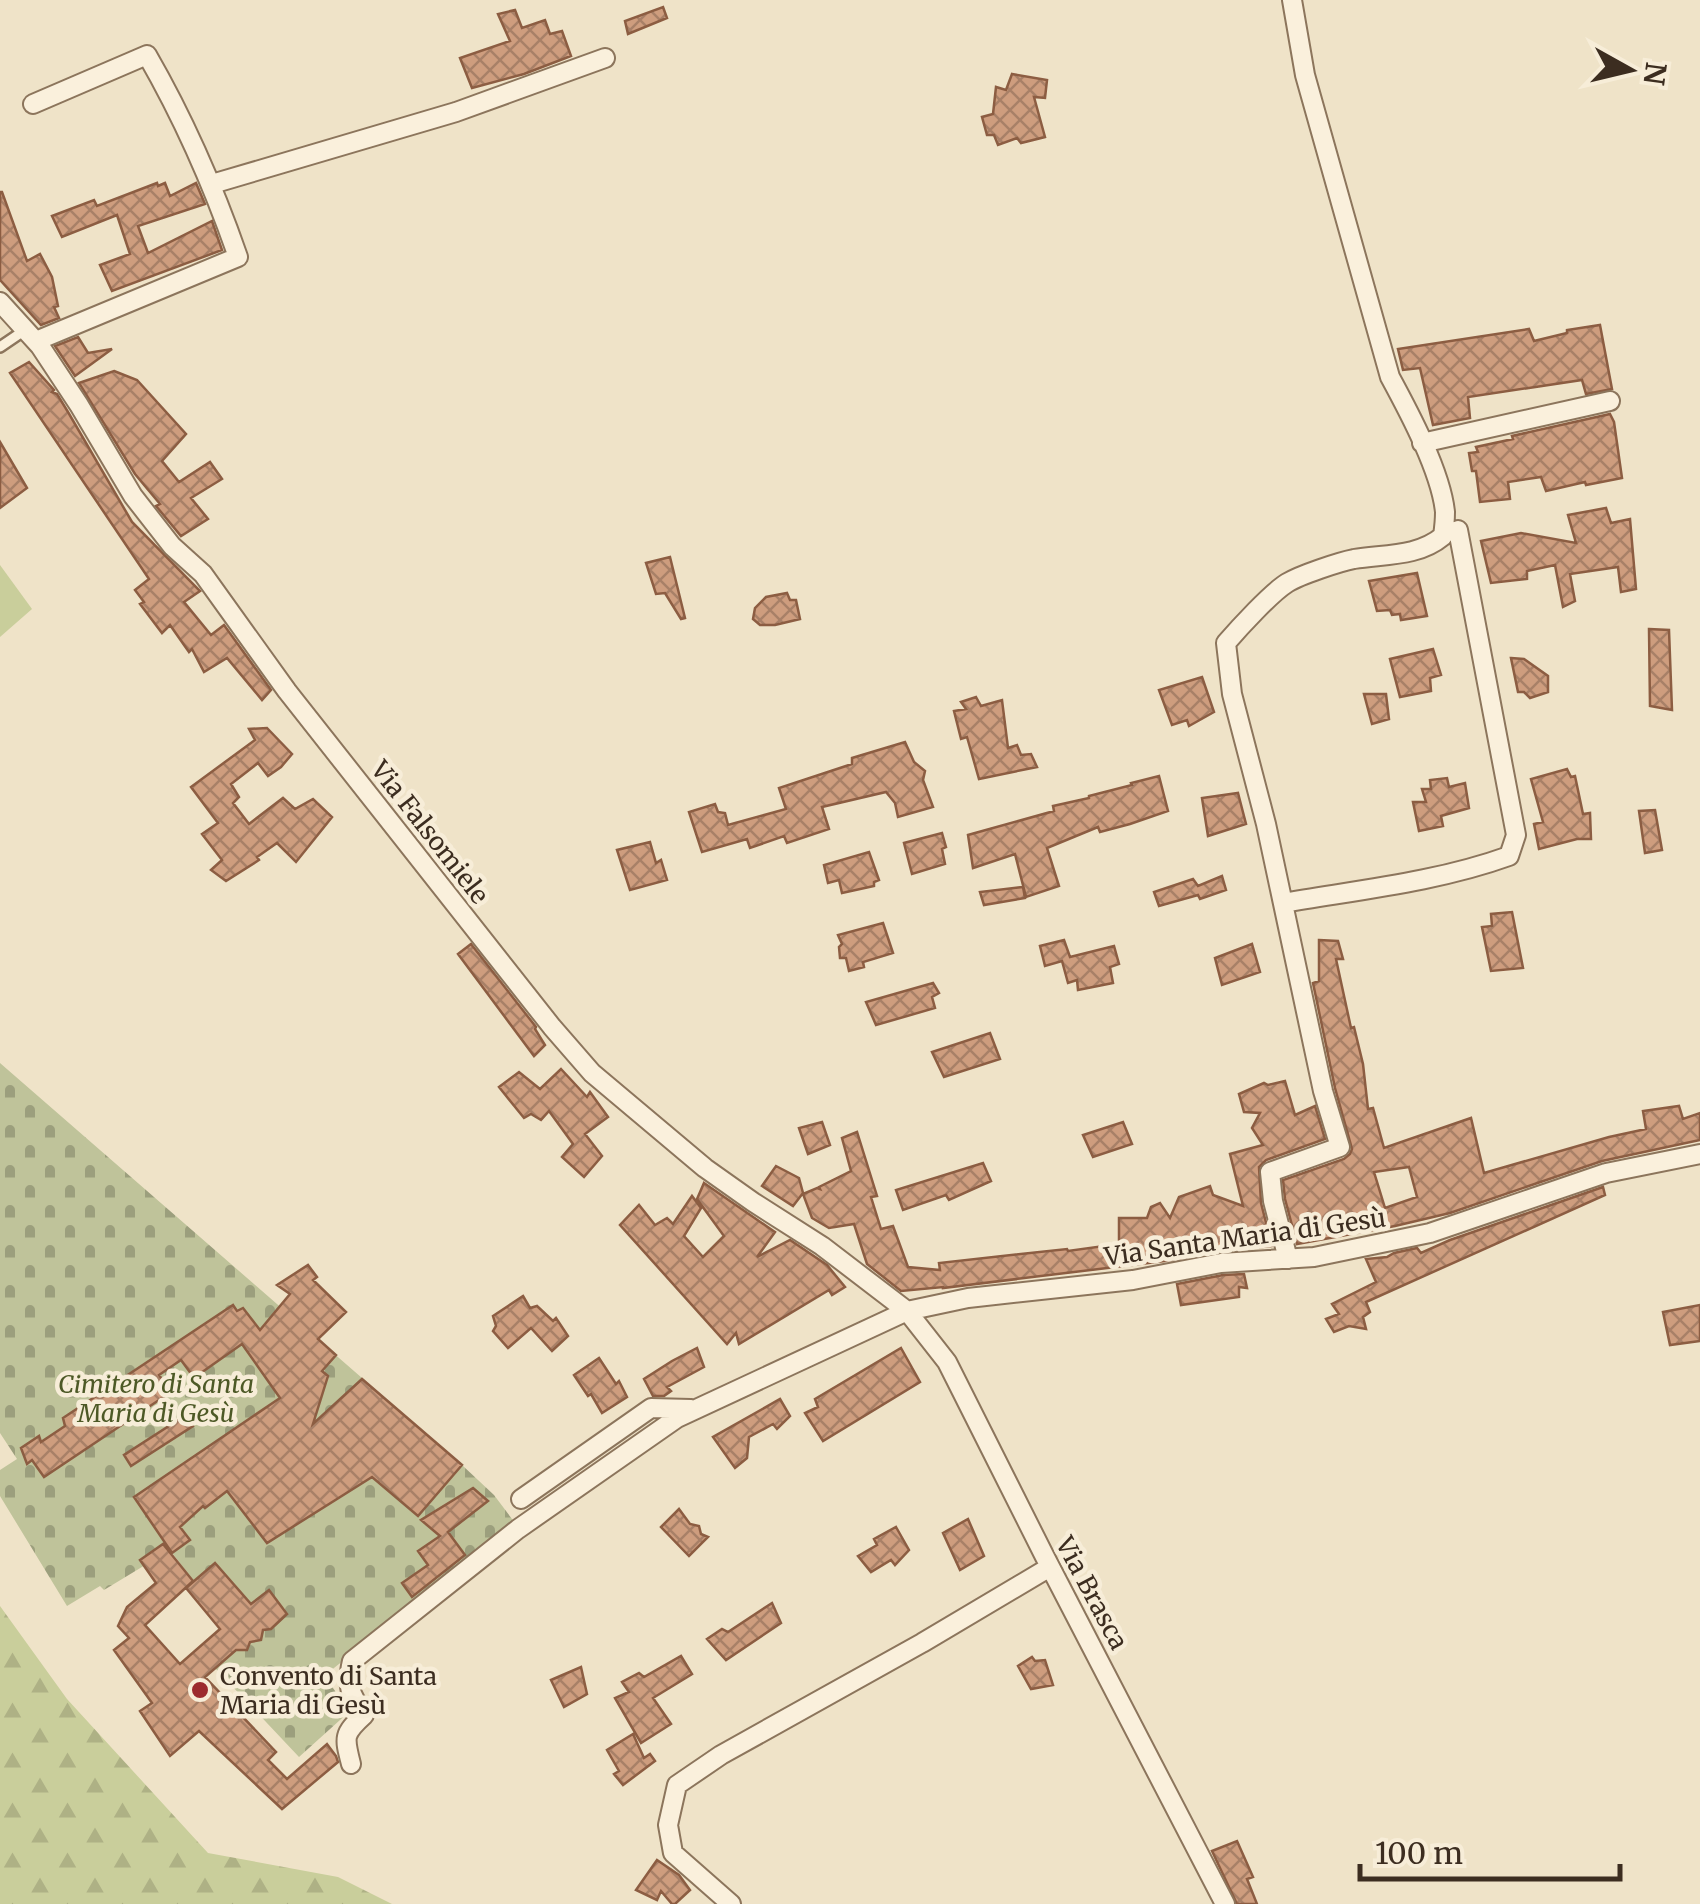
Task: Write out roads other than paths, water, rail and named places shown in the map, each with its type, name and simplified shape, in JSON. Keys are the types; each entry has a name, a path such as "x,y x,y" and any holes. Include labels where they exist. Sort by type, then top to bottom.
{"street":[{"path":"1288,1258 1270,1172 1340,1147 1323,1091 1266,824 1232,694 1226,644 1287,583 1349,560 1432,546 1443,536 1445,511 1414,421 1390,377 1305,75 1292,0"},
{"path":"30,336 238,258 212,184 147,55 32,104"},
{"path":"212,184 456,112 604,58"},
{"name":"Via Falsomiele","path":"0,302 30,336 79,405 133,496 172,546 203,574 287,691 592,1073 705,1168 822,1246 907,1311"},
{"path":"1422,442 1610,401"},
{"path":"1283,904 1419,880 1510,856 1516,834 1458,530"},
{"name":"Via Santa Maria di Gesù","path":"351,1764 344,1739 364,1715 350,1694 352,1661 518,1529 677,1418 907,1311 968,1298 1134,1280 1221,1263 1314,1257 1430,1232 1606,1172 1700,1154"},
{"name":"Via Brasca","path":"907,1311 947,1362 1225,1904"},
{"path":"521,1499 651,1408 697,1409"},
{"path":"731,1904 673,1852 668,1825 676,1785 1050,1567"}],"lane":[{"path":"0,347 30,336"}],"place":[{"name":"Convento di Santa Maria di Gesù","path":"200,1690"}],"park label":[{"name":"Cimitero di Santa Maria di Gesù","path":"156,1398"}]}
